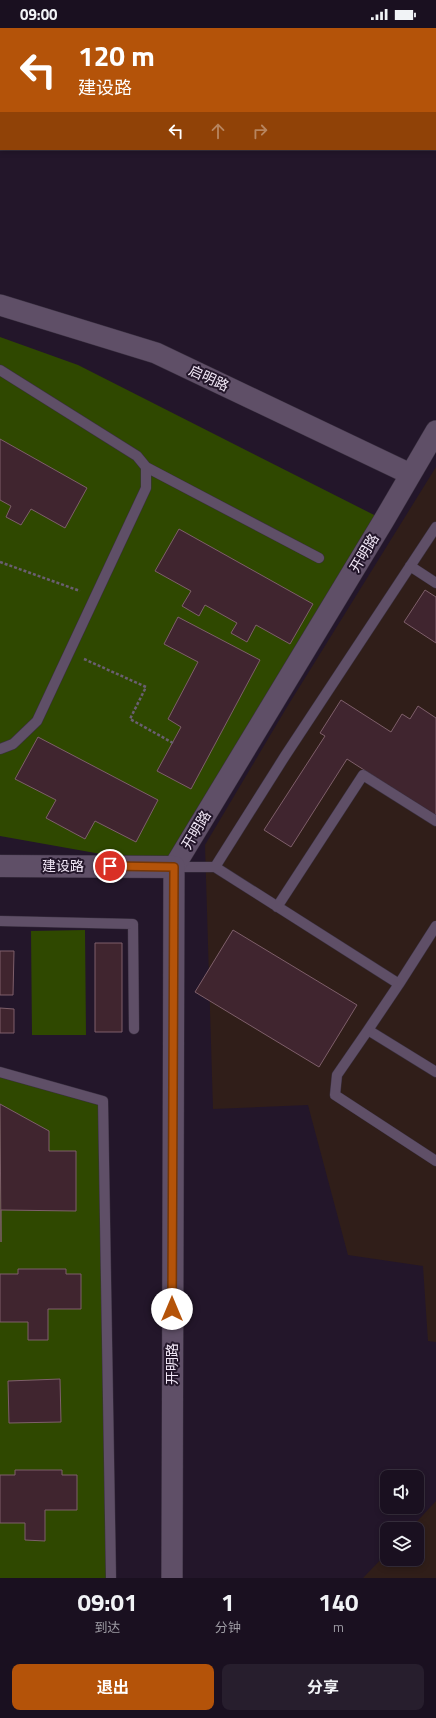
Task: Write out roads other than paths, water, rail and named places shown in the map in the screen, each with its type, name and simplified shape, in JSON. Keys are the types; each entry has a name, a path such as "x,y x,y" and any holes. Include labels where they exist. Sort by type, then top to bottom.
{"street":[{"name":"启明路","path":"0,305 156,353 410,474"},
{"name":"开明路","path":"172,1578 174,867 384,520 436,431"},
{"name":"建设路","path":"0,866 174,867"}],"lane":[{"path":"0,370 137,456 146,467 319,558"},
{"path":"0,749 13,744 37,721 146,488 146,467"},
{"path":"215,867 285,756 436,527"},
{"path":"410,566 436,583"},
{"path":"276,907 363,775 436,821"},
{"path":"174,867 215,867 399,984"},
{"path":"0,921 133,924 134,1029"},
{"path":"436,926 399,984 337,1075 335,1096 436,1161"},
{"path":"368,1030 436,1072"},
{"path":"0,1072 102,1101 111,1578"}]}
